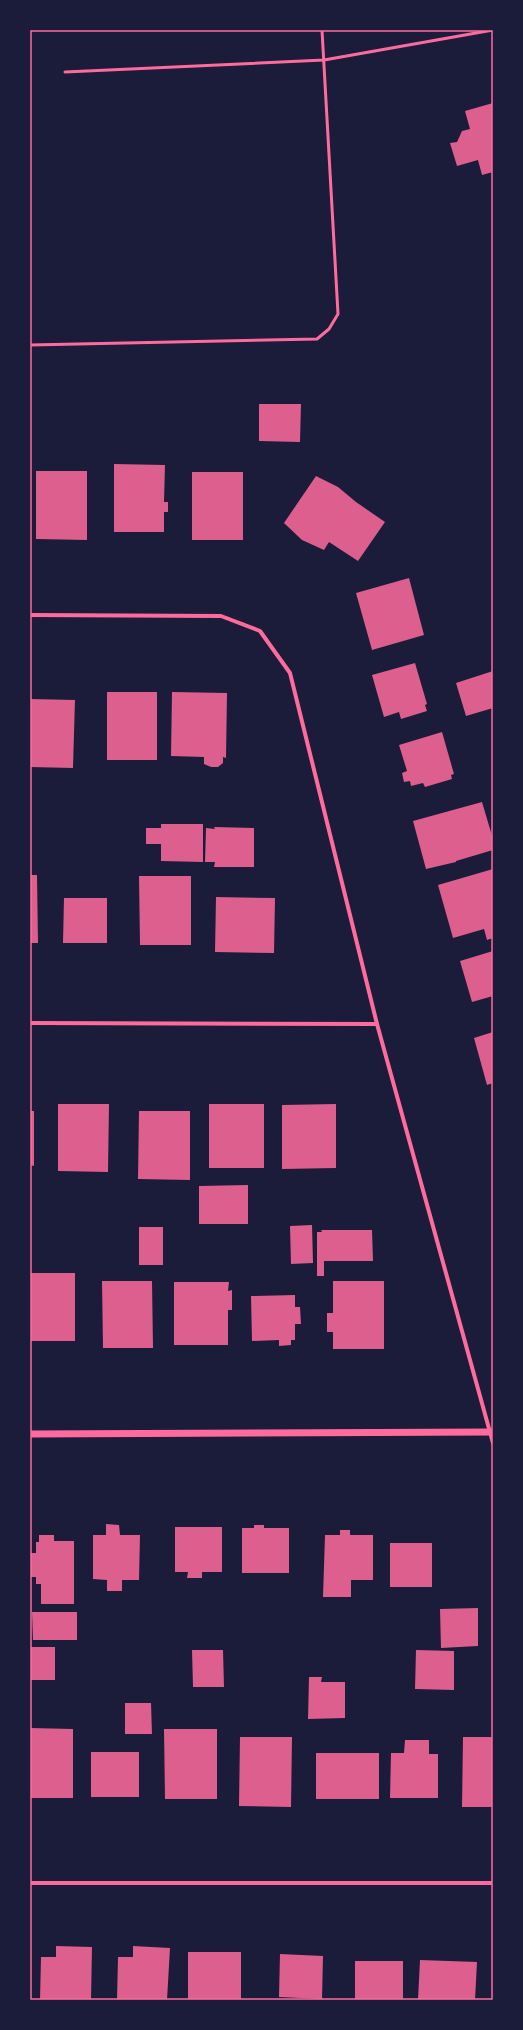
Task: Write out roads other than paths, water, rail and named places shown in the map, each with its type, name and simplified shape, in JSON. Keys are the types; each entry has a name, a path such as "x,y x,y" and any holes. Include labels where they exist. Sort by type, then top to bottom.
{"street":[{"path":"30,615 221,616 260,631 290,673 377,1024 492,1432 493,1443"},
{"path":"30,1023 377,1024"},
{"path":"30,1434 492,1432"},
{"path":"30,1883 493,1883"}],"lane":[{"path":"30,345 317,339 330,329 338,314 322,30"},
{"path":"65,72 324,60 493,30"}]}
